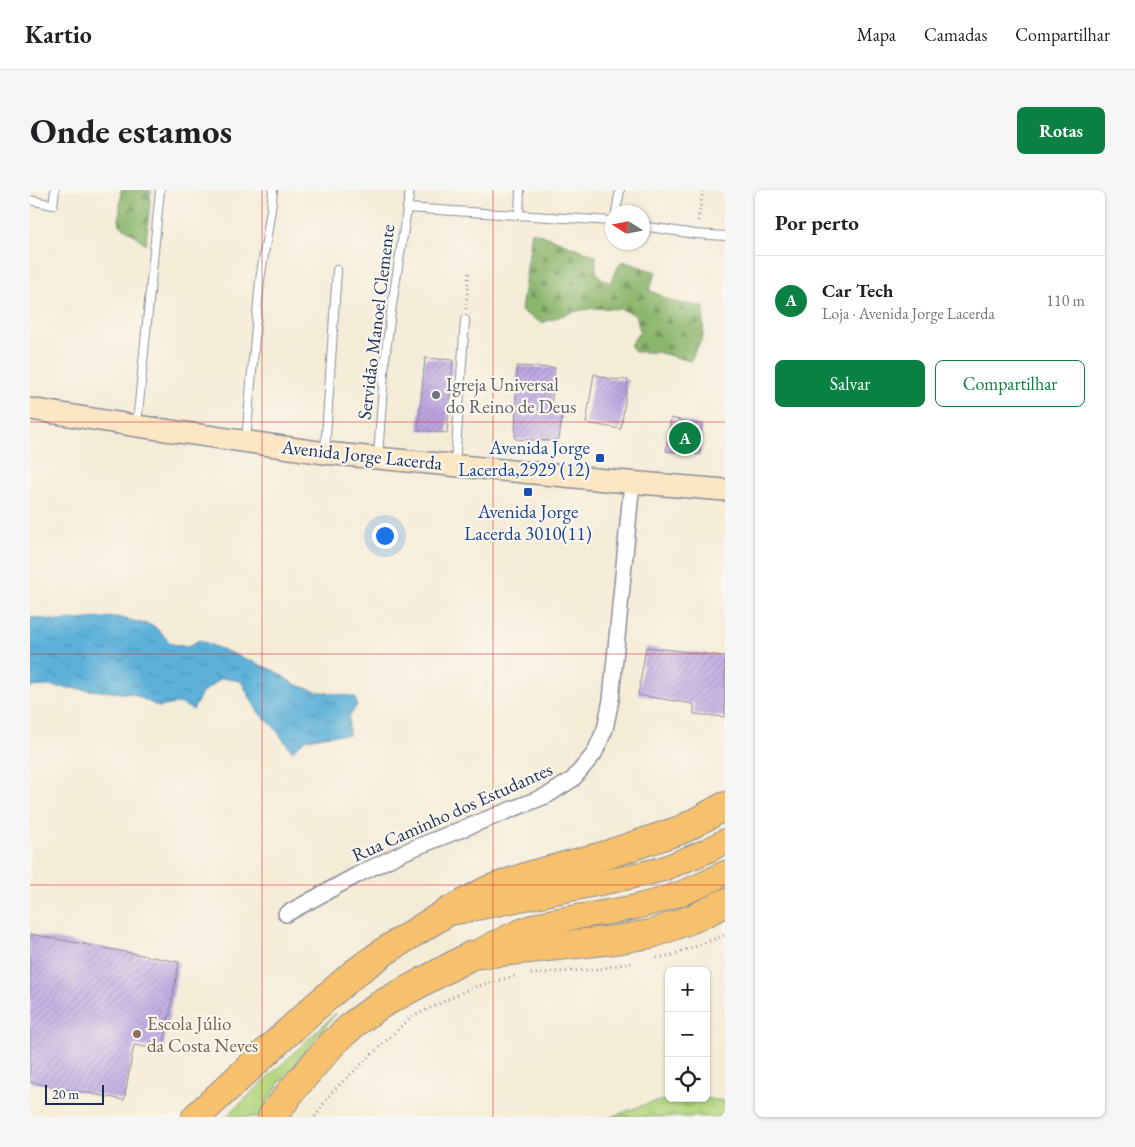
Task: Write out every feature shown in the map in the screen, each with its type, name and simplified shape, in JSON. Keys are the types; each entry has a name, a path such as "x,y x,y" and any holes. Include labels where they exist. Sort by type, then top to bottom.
{"highway":[{"path":"196,1117 314,1008 356,972 385,951 444,914 488,890 683,829 725,806"},
{"path":"272,1117 332,1044 355,1023 380,1005 472,955 614,940 651,934 692,919 725,903"}],"main road":[{"name":"Avenida Jorge Lacerda","path":"30,409 324,453 725,490"},
{"path":"444,914 663,869 725,841"},
{"path":"472,955 512,935 548,923 636,907 674,896 725,872"}],"street":[{"name":"Rua Caminho dos Estudantes","path":"286,914 357,874 404,852 548,795 573,780 594,754 605,729 611,700 632,482"}],"lane":[{"path":"30,200 54,205 55,190"},
{"path":"137,426 160,190"},
{"path":"246,442 260,280 273,190"},
{"name":"Servidão Manoel Clemente","path":"377,458 385,359 410,190"},
{"path":"519,215 520,190"},
{"path":"617,205 620,190"},
{"path":"407,208 605,221"},
{"path":"650,227 695,234 725,236"},
{"path":"324,453 337,270"},
{"path":"455,465 465,320"}],"path":[{"path":"695,234 703,190"},
{"path":"465,320 469,270"},
{"path":"654,959 672,955 725,935"},
{"path":"524,975 598,969 635,962"},
{"path":"315,1117 331,1093 410,1018 471,988 515,976"}],"green space":[{"path":"121,190 151,190 146,244 119,224"},
{"path":"532,231 596,256 597,272 601,278 610,283 622,261 656,272 649,290 674,302 704,307 703,337 690,361 657,352 635,352 630,345 640,331 636,315 621,309 594,308 572,312 542,323 521,311"},
{"path":"336,1013 278,1085 258,1117 226,1117"},
{"path":"710,1099 725,1101 725,1117 610,1117 665,1100 665,1102 710,1102"}],"water":[{"path":"30,617 60,621 117,617 154,626 172,644 188,647 199,640 275,671 294,684 315,691 355,697 357,705 349,717 349,735 330,735 307,739 292,751 274,727 258,712 241,681 222,678 202,693 193,710 180,703 159,707 133,694 49,686 30,687"}],"building":[{"name":"Igreja Universal do Reino de Deus","path":"425,358 453,360 447,433 418,430"},
{"path":"517,366 555,368 551,408 563,410 559,439 549,441 515,439"},
{"path":"594,374 610,379 628,380 621,429 586,423"},
{"path":"671,418 702,425 700,455 666,451"},
{"path":"646,647 725,656 725,717 694,714 694,704 638,695"},
{"path":"30,934 179,962 163,1050 134,1045 124,1100 30,1082"}],"place":[{"name":"Igreja Universal do Reino de Deus","path":"436,395"},
{"name":"Car Tech","path":"685,438"},
{"name":"Avenida Jorge Lacerda,2929 (12)","path":"600,458"},
{"name":"Avenida Jorge Lacerda 3010(11)","path":"528,492"},
{"name":"Escola Júlio da Costa Neves","path":"137,1034"}]}
